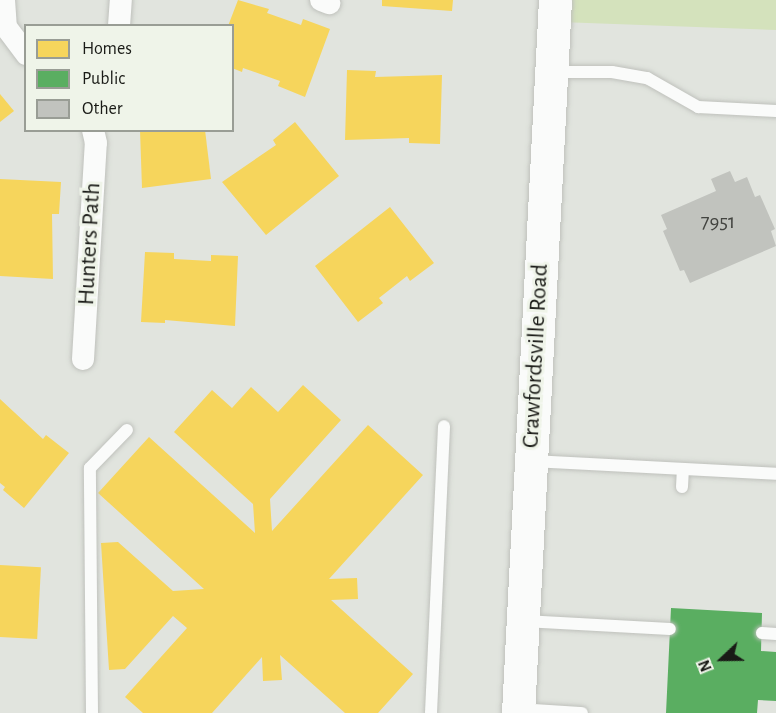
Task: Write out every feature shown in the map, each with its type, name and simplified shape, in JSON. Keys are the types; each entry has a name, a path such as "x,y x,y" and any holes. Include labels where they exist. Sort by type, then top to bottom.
{"main road":[{"name":"Crawfordsville Road","path":"518,711 555,0"}],"street":[{"path":"4,0 6,27 24,51"},
{"name":"Hunters Path","path":"83,358 96,143 93,132"}],"lane":[{"path":"551,72 612,72 647,78 698,107 776,111"},
{"path":"431,713 444,426"},
{"path":"92,713 90,468 128,430"},
{"path":"531,461 776,474"},
{"path":"682,487 683,469"},
{"path":"523,621 670,628"},
{"path":"762,633 776,634"},
{"path":"518,711 582,713"}],"green space":[{"path":"561,0 776,0 776,30 560,22"}],"building: Homes":[{"path":"238,0 269,9 267,13 301,25 303,19 330,29 305,97 278,86 280,81 243,68 242,72 234,69 234,24 229,24"},
{"path":"382,0 453,0 452,11 382,6"},
{"path":"347,70 376,71 375,77 442,75 440,144 409,143 409,138 345,140"},
{"path":"0,94 14,111 0,122"},
{"path":"295,122 339,176 266,235 222,182 276,145 273,140"},
{"path":"140,132 205,132 211,179 142,188"},
{"path":"0,179 61,182 59,214 52,214 53,279 0,276"},
{"path":"390,207 434,263 410,281 407,276 379,298 383,303 358,322 315,266"},
{"path":"145,252 174,253 174,259 211,261 211,255 238,256 235,326 165,320 165,323 141,322"},
{"path":"303,385 341,420 270,499 272,531 368,425 423,475 329,579 357,578 358,599 331,600 413,674 378,713 345,713 280,655 282,680 263,681 262,657 212,713 143,713 125,697 187,628 173,616 125,669 109,670 101,543 118,542 173,591 204,589 98,493 149,437 255,533 253,504 174,432 212,390 232,408 251,387 278,412"},
{"path":"0,399 43,439 46,435 69,453 24,508 3,490 5,487 0,483"},
{"path":"0,565 41,567 37,639 0,637"}],"building: Public":[{"path":"671,608 762,613 761,651 776,652 776,701 758,700 757,713 666,713"}],"building: Other":[{"path":"730,171 735,182 747,177 755,197 760,195 775,229 771,231 776,246 690,283 684,270 680,271 663,231 667,229 661,215 716,191 711,179"}]}
